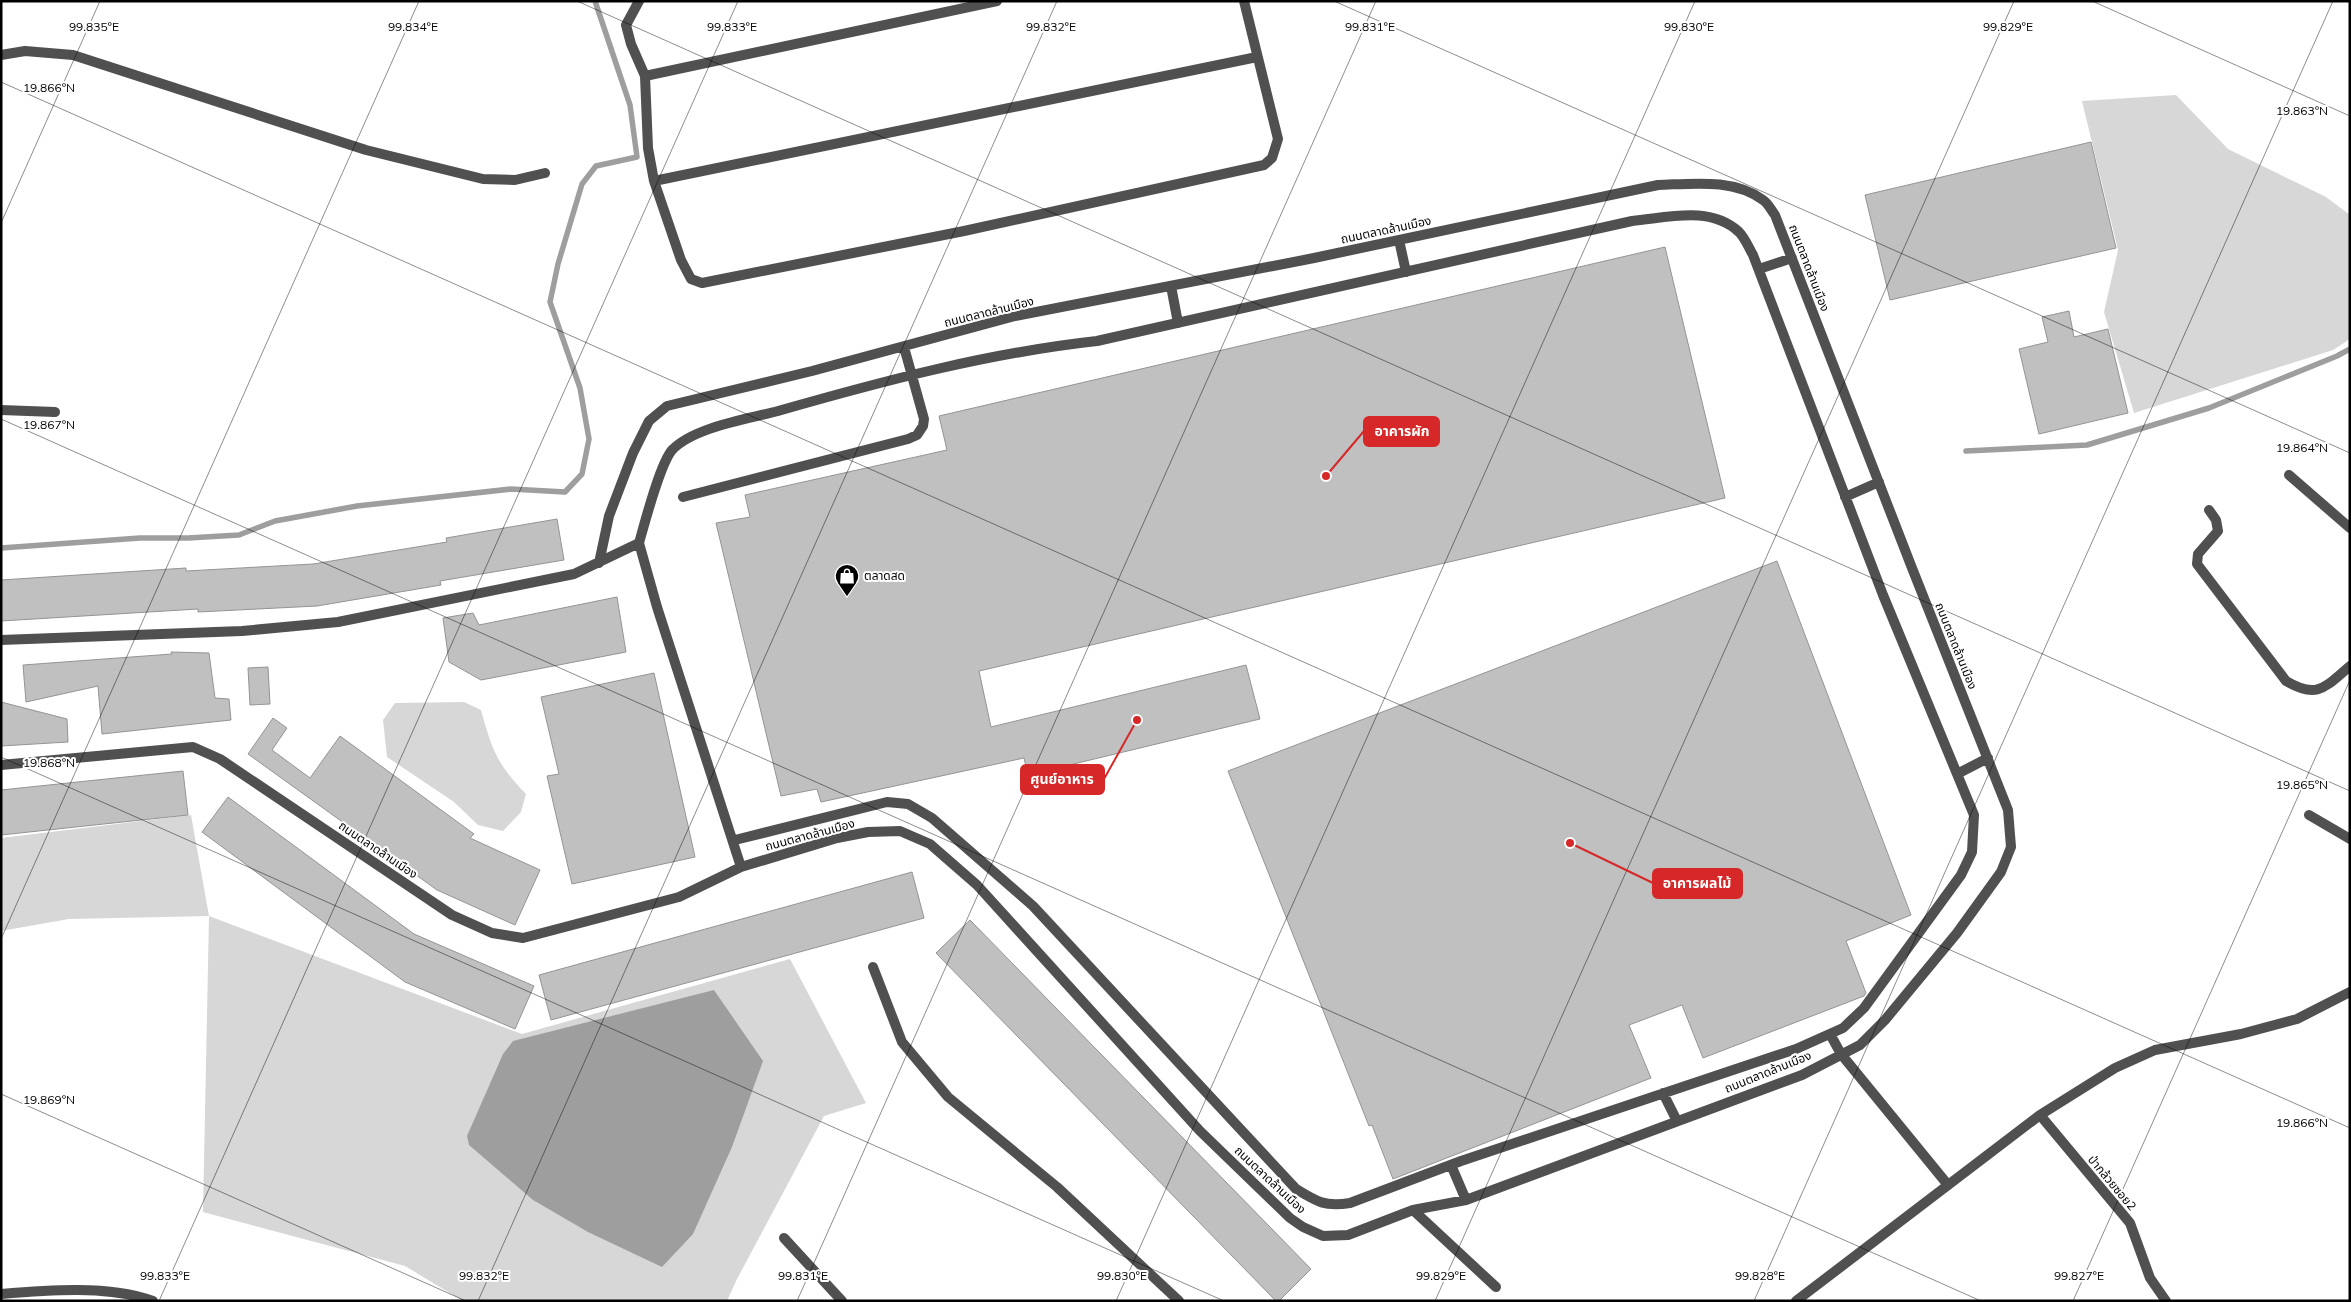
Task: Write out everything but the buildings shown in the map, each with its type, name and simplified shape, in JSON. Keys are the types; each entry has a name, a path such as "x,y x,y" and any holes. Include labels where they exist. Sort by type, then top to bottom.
{"street":[{"path":"640,1 626,25 645,76 648,148 654,181 681,260 691,279 702,283 711,283 818,261 1264,166 1272,158 1278,138 1244,1"},
{"path":"645,76 997,1"},
{"path":"1,55 25,51 72,54 366,150 483,179 516,180 545,173"},
{"path":"654,181 1257,57"},
{"name":"ถนนตลาดล้านเมือง","path":"1,765 193,747 220,759 452,915 492,933 523,938 679,897 741,867 837,838 868,832 900,831 930,844 977,885 1200,1131 1290,1218 1323,1236 1348,1235 1413,1210 1466,1200 1802,1075 1860,1045 1885,1020 1958,932 2001,872 2011,847 2008,810 1775,215 1764,200 1742,190 1714,184 1658,185 1399,240 1015,316 904,347 667,406 650,421 633,453 609,516 599,563"},
{"name":"ถนนตลาดล้านเมือง","path":"639,543 660,475 671,451 699,433 912,375 1013,352 1097,341 1632,221 1695,215 1722,220 1740,233 1759,269 1883,595 1974,815 1972,852 1961,875 1864,1008 1843,1028 1796,1049 1450,1165 1350,1203 1334,1205 1319,1203 1296,1189 1033,906 932,818 908,804 887,802 735,840"},
{"path":"1399,240 1406,272"},
{"path":"1759,269 1792,258"},
{"path":"1171,286 1178,323"},
{"path":"683,497 917,435 923,426 924,419 904,347"},
{"path":"1,410 54,412"},
{"path":"2289,475 2350,528"},
{"path":"1846,497 1879,482"},
{"path":"2209,510 2216,520 2218,531 2198,554 2197,564 2286,681 2300,689 2313,690 2325,687 2350,666"},
{"path":"1,640 242,630 338,622 574,574 639,543 703,750 735,840 741,867"},
{"path":"1957,774 1988,758"},
{"path":"2309,815 2350,840"},
{"path":"873,967 902,1042 948,1097 1057,1187 1179,1301"},
{"path":"1796,1301 2040,1115 2115,1068 2155,1050 2241,1034 2297,1019 2350,992"},
{"path":"1830,1034 1841,1054 1948,1185"},
{"path":"1663,1093 1676,1121"},
{"name":"ป่ากล้วยซอย2","path":"2040,1115 2130,1223 2150,1278 2166,1301"},
{"path":"1450,1165 1466,1200"},
{"path":"1413,1210 1496,1287"},
{"path":"784,1238 842,1301"},
{"path":"1,1294 85,1290 143,1297 154,1301"}],"shaded area":[{"path":"2176,95 2228,149 2326,197 2350,215 2350,339 2333,350 2134,413 2104,312 2118,250 2082,101"},
{"path":"464,702 481,710 497,756 508,774 526,794 521,812 503,831 478,825 454,802 387,757 383,720 395,703"},
{"path":"191,815 209,916 69,919 1,931 1,838"},
{"path":"209,916 522,1034 790,959 866,1103 824,1116 727,1301 463,1301 405,1266 203,1212"},
{"path":"714,990 763,1061 732,1147 693,1234 662,1267 588,1232 533,1200 469,1145 467,1136 503,1054 513,1041"}],"waterway":[{"path":"1,548 140,538 239,535 275,521 357,506 511,489 565,492 582,474 589,439 580,388 550,302 558,264 582,184 596,166 637,157 630,105 595,1"},
{"path":"1966,451 2087,445 2209,408 2350,349"}],"place":[{"name":"อาคารผัก","path":"1326,476"},
{"name":"ตลาดสด","path":"847,597"},
{"name":"ศูนย์อาหาร","path":"1137,720"},
{"name":"อาคารผลไม้","path":"1570,843"}]}
